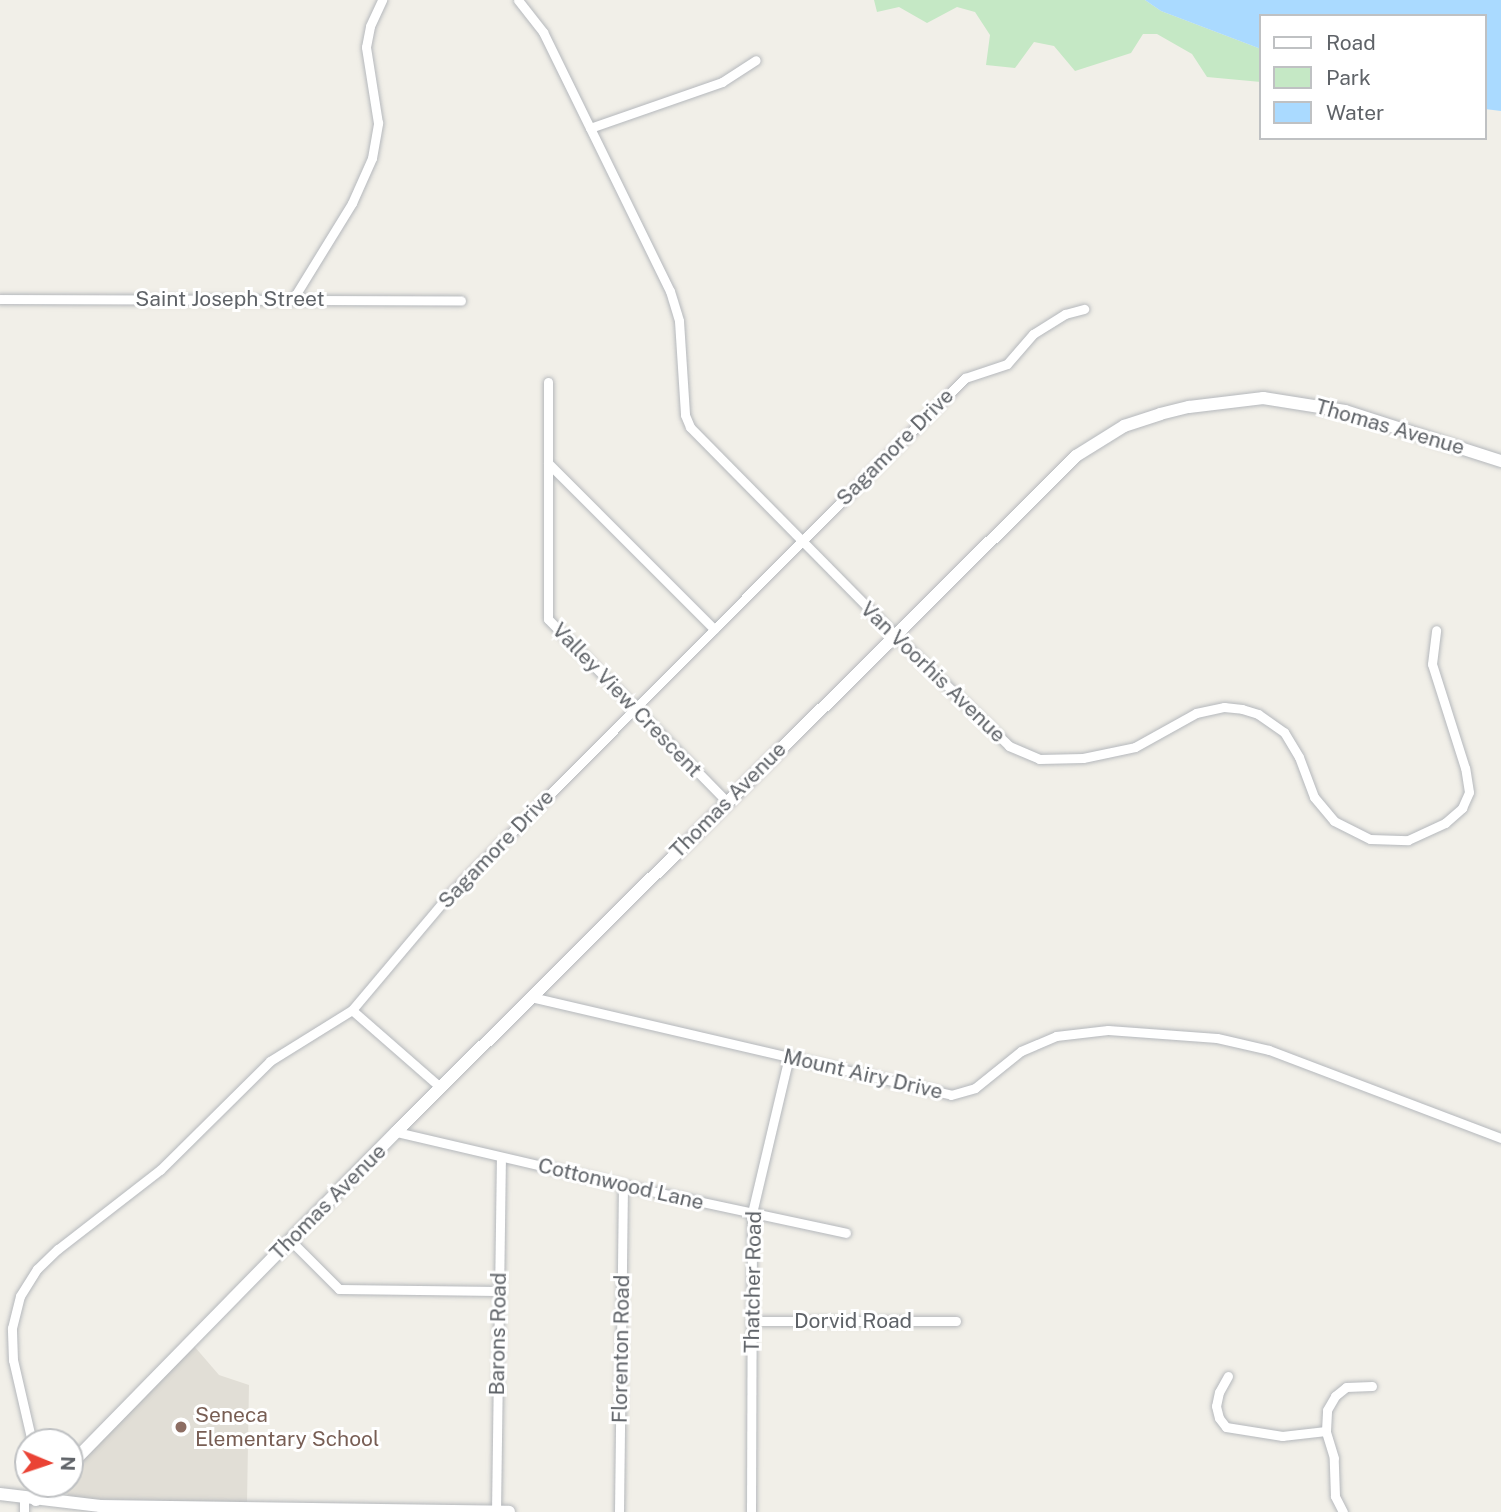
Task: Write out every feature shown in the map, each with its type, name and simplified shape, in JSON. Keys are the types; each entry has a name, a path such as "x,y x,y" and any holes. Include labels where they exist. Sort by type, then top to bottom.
{"main road":[{"name":"Thomas Avenue","path":"84,1451 396,1132 1076,456 1124,426 1160,414 1228,401 1263,398 1303,402 1348,412 1501,461"},
{"path":"0,1494 86,1506 202,1510 509,1512"}],"street":[{"path":"293,299 352,203 372,158 378,124 366,47 374,11 382,0"},
{"name":"Van Voorhis Avenue","path":"518,0 543,32 670,291 679,321 687,421 705,444 998,739 1017,752 1039,759 1068,761 1127,749 1196,713 1209,709 1242,709 1258,714 1284,732 1293,744 1314,797 1334,821 1357,835 1395,841 1422,836 1445,823 1462,808 1469,792 1465,768 1432,664 1436,630"},
{"path":"590,128 722,82 755,60"},
{"name":"Saint Joseph Street","path":"0,299 461,301"},
{"name":"Sagamore Drive","path":"29,1428 13,1360 12,1328 20,1296 37,1269 160,1170 270,1061 352,1010 448,897 965,378 1007,364 1033,334 1065,314 1084,309"},
{"name":"Valley View Crescent","path":"548,382 548,619 727,802"},
{"path":"548,463 714,629"},
{"name":"Mount Airy Drive","path":"531,997 942,1093 959,1094 975,1088 1021,1051 1056,1035 1108,1030 1217,1038 1269,1050 1501,1138"},
{"path":"352,1010 441,1088"},
{"name":"Thatcher Road","path":"751,1512 752,1213 789,1056"},
{"name":"Cottonwood Lane","path":"396,1132 622,1185 846,1233"},
{"name":"Barons Road","path":"496,1512 500,1157"},
{"name":"Florenton Road","path":"619,1512 622,1185"},
{"path":"290,1240 339,1289 498,1291"},
{"name":"Dorvid Road","path":"751,1321 956,1321"},
{"path":"1228,1376 1219,1392 1216,1406 1219,1418 1226,1427 1282,1436 1326,1431"},
{"path":"1343,1512 1335,1496 1334,1458 1326,1431 1327,1410 1335,1396 1346,1387 1372,1386"},
{"path":"24,1512 30,1499"}],"shaded area":[{"name":"Seneca Elementary School","path":"194,1346 219,1375 249,1385 247,1503 81,1499 78,1498 84,1498 84,1455"}],"green space":[{"path":"874,0 1145,0 1161,11 1260,49 1260,82 1207,77 1192,54 1157,34 1143,34 1131,53 1075,71 1054,46 1034,42 1015,68 986,65 990,35 975,12 957,7 927,23 899,7 877,12"}],"water":[{"path":"1145,0 1501,0 1501,111 1487,109 1487,14 1260,14 1260,49 1161,11"}],"place":[{"name":"Seneca Elementary School","path":"181,1427"}]}
